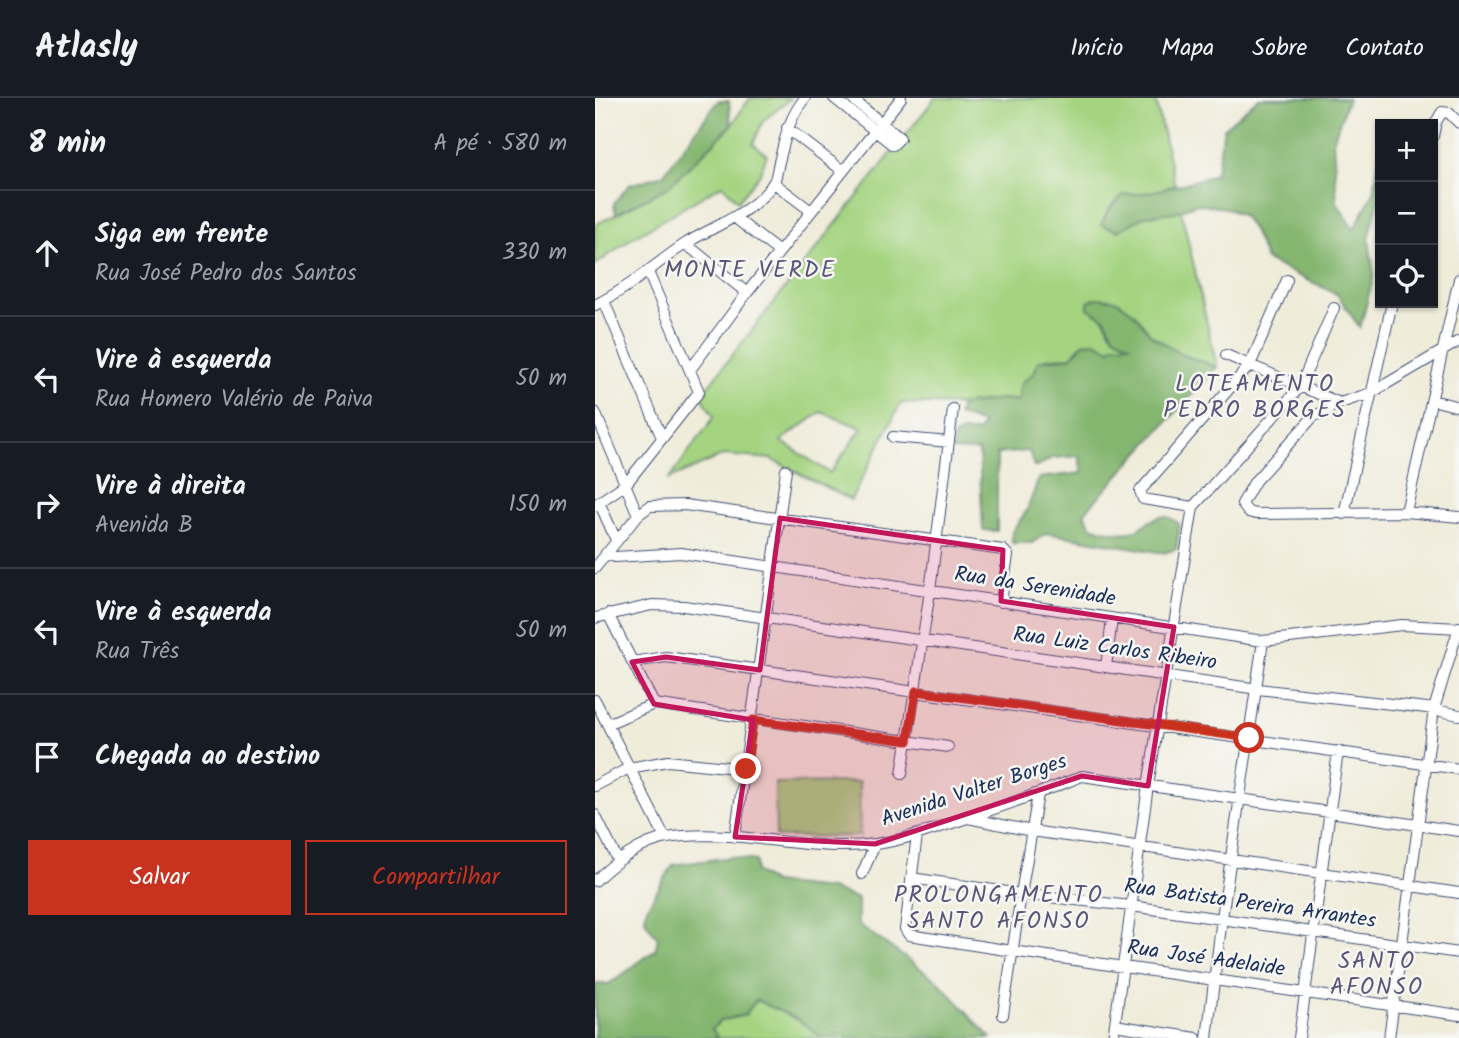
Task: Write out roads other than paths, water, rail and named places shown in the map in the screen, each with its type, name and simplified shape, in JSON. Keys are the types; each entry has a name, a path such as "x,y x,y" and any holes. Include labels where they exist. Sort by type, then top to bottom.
{"street":[{"path":"662,438 599,303 686,244 753,204 774,183 787,128 805,98"},
{"path":"834,98 878,126"},
{"path":"851,98 878,126"},
{"path":"690,370 747,293 901,98"},
{"path":"1438,119 1445,111 1459,123"},
{"path":"787,128 843,171"},
{"path":"774,183 811,211"},
{"path":"734,217 779,252"},
{"path":"686,244 747,293"},
{"path":"616,540 597,503 626,484 699,392 648,272"},
{"path":"1406,512 1459,279"},
{"path":"1193,507 1143,499 1140,491 1250,365 1287,280"},
{"path":"1113,1038 1148,786 1193,507 1300,387 1334,308"},
{"path":"1344,514 1391,308"},
{"path":"1459,341 1371,393 1340,403 1313,417 1255,481 1243,499 1243,508 1256,514 1406,512 1459,517"},
{"path":"1226,355 1340,403"},
{"path":"1432,400 1459,407"},
{"path":"902,774 937,541 953,409"},
{"path":"595,412 638,515"},
{"path":"893,437 949,442"},
{"path":"735,837 786,470"},
{"path":"595,568 638,515 650,506 685,505 1006,552 1001,602"},
{"name":"Rua da Serenidade","path":"606,553 615,557 681,554 1263,641 1402,625 1459,628"},
{"name":"Rua Luiz Carlos Ribeiro","path":"595,618 663,606 684,606 1258,689 1434,709 1459,715"},
{"path":"608,614 654,704"},
{"path":"1106,667 1112,619"},
{"path":"1389,1038 1434,709 1459,628"},
{"path":"1207,1038 1263,641"},
{"path":"632,662 666,657 1459,769"},
{"path":"595,700 665,838"},
{"path":"607,724 654,704 949,747"},
{"path":"1299,1038 1338,751"},
{"path":"595,786 629,768 668,761 746,769"},
{"name":"Avenida Valter Borges","path":"595,881 618,861 665,838 735,837 810,845 874,844 917,835 1038,794 1082,776 1459,831"},
{"path":"1003,1015 1038,794"},
{"path":"595,815 618,861"},
{"path":"968,818 1032,831 1459,893"},
{"path":"911,878 917,835"},
{"path":"862,874 874,844"},
{"name":"Rua Batista Pereira Arrantes","path":"911,878 1222,918 1459,953"},
{"name":"Rua José Adelaide","path":"911,878 906,932 909,934 1459,1015"},
{"path":"1115,1025 1196,1038"}],"district":[{"name":"MONTE VERDE","path":"750,271"},
{"name":"LOTEAMENTO PEDRO BORGES","path":"1255,398"},
{"name":"PROLONGAMENTO SANTO AFONSO","path":"999,909"},
{"name":"SANTO AFONSO","path":"1377,975"}]}
